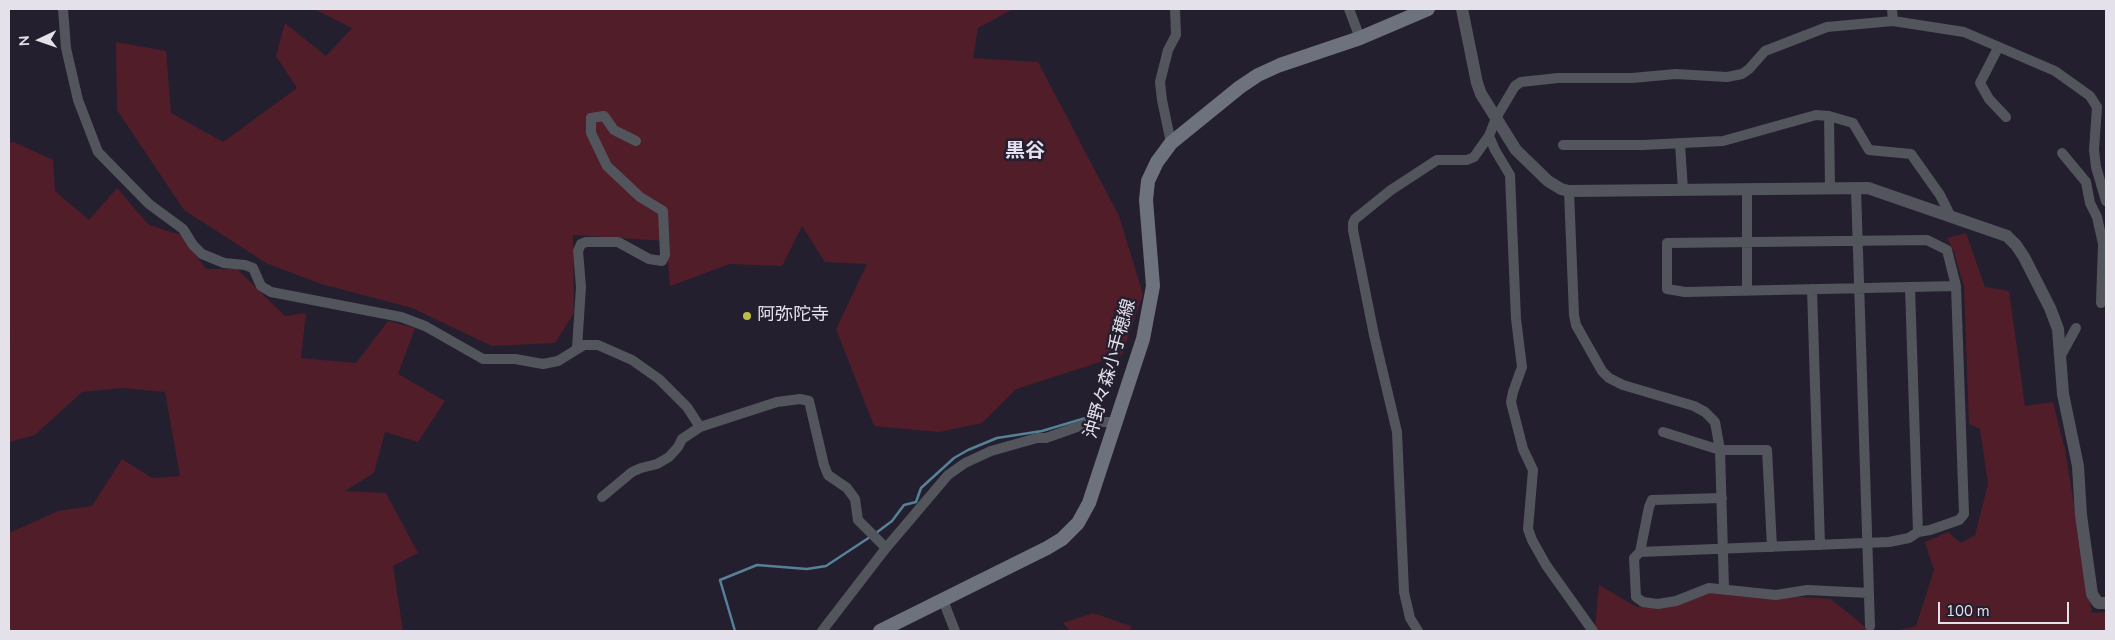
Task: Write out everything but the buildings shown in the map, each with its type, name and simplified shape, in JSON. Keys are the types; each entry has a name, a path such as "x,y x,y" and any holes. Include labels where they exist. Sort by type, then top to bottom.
{"main road":[{"name":"沖野々森小手穂線","path":"880,631 1062,539 1078,523 1090,504 1143,340 1153,286 1146,200 1148,181 1157,162 1171,142 1258,75 1280,65 1360,38 1428,9"}],"street":[{"path":"63,9 66,48 78,100 98,152 150,204 182,229 202,254 224,263 245,265 253,268 262,286 271,292 401,317 425,326 483,359 515,359 543,364 558,361 584,345 598,345 632,360 659,379 687,407 700,427"},
{"path":"1171,142 1160,82 1168,50 1176,35 1175,9"},
{"path":"1350,9 1360,38"},
{"path":"1462,9 1477,83 1496,118 1516,150 1548,180 1569,192 1868,188 2007,236 2016,245 2050,308 2058,329 2063,394 2078,466 2081,515 2092,594 2098,603 2106,603"},
{"path":"1892,9 1893,21"},
{"path":"1418,631 1410,618 1404,592 1397,432 1374,336 1353,222 1392,190 1437,160 1471,159 1489,136 1496,118 1515,86 1521,82 1558,78 1632,78 1676,74 1727,77 1742,74 1765,51 1827,27 1893,21 1964,32 1998,48 2055,70 2090,96 2097,107 2094,150 2096,167 2106,201"},
{"path":"1998,48 1980,83 1989,99 2006,117"},
{"path":"1563,145 1680,144 1723,141 1816,115 1829,116 1853,123 1868,150 1911,154 1940,195 1951,217"},
{"path":"577,348 581,287 578,251 581,244 586,242 618,242 649,259 662,261 665,255 663,211 640,197 607,166 591,133 591,118 604,116 614,130 636,140"},
{"path":"1829,116 1830,189"},
{"path":"1489,136 1510,175 1516,319 1522,367 1511,402 1523,449 1533,470 1528,528 1532,540 1546,565 1593,631"},
{"path":"1680,144 1682,190"},
{"path":"2062,153 2086,182 2104,247 2101,303"},
{"path":"1856,189 1870,626"},
{"path":"1747,190 1748,291"},
{"path":"1569,192 1574,315 1576,325 1602,371 1609,378 1623,386 1694,406 1705,412 1715,422 1720,450 1724,588"},
{"path":"1640,552 1867,544 1910,538 1918,532 1959,520 1964,514 1956,286 1947,250 1927,240 1667,243 1667,289 1685,292 1956,286"},
{"path":"1910,287 1918,532"},
{"path":"1812,290 1820,546"},
{"path":"2060,356 2076,328"},
{"path":"602,497 632,472 657,464 669,457 682,439 700,427 777,402 800,399 809,401 824,466 828,475 847,488 855,500 858,520 886,548"},
{"path":"822,631 886,548 948,475 965,463 991,451 1037,438 1046,438 1091,422 1116,422"},
{"path":"1662,432 1720,450 1767,450 1772,547"},
{"path":"1722,498 1652,500 1640,552 1634,558 1636,597 1643,602 1658,604 1676,601 1709,588 1724,588 1776,595 1807,590 1869,594"},
{"path":"943,600 955,631"}],"shaded area":[{"path":"314,9 1013,9 978,28 973,58 1038,62 1119,216 1143,294 1122,355 1016,389 982,423 939,432 874,426 836,329 867,264 825,262 802,226 782,266 730,264 670,286 666,241 573,235 574,313 555,343 492,346 412,308 321,284 266,263 184,210 117,110 116,42 166,51 171,113 223,142 297,88 276,56 285,23 326,56 352,28"},
{"path":"14,142 53,160 55,191 89,220 117,188 149,225 181,235 206,269 237,269 285,316 306,313 301,358 356,363 388,321 415,328 398,374 445,401 418,442 385,432 374,473 345,491 386,493 418,553 393,566 403,631 9,631 9,533 58,511 92,506 122,459 152,478 180,476 165,392 122,388 82,392 35,435 9,442 9,341 11,335 9,336 9,143"},
{"path":"1966,233 1985,287 2009,291 2025,406 2053,402 2065,450 2092,613 2106,612 2106,631 1895,631 1916,626 1934,570 1925,542 1948,532 1961,543 1975,535 1988,484 1980,429 1969,424 1964,287 1954,252 1947,238"},
{"path":"1599,585 1637,607 1690,600 1713,591 1831,599 1870,631 1601,631 1595,627"},
{"path":"1093,613 1131,626 1130,631 1070,631 1063,623"}],"waterway":[{"path":"876,533 892,521 904,505 916,502 921,488 954,458 968,450 997,438 1042,431 1089,417"},
{"path":"735,631 720,580 757,565 807,569 826,566 870,537"}],"place":[{"name":"阿弥陀寺","path":"747,316"}],"district":[{"name":"黒谷","path":"1025,152"}]}
